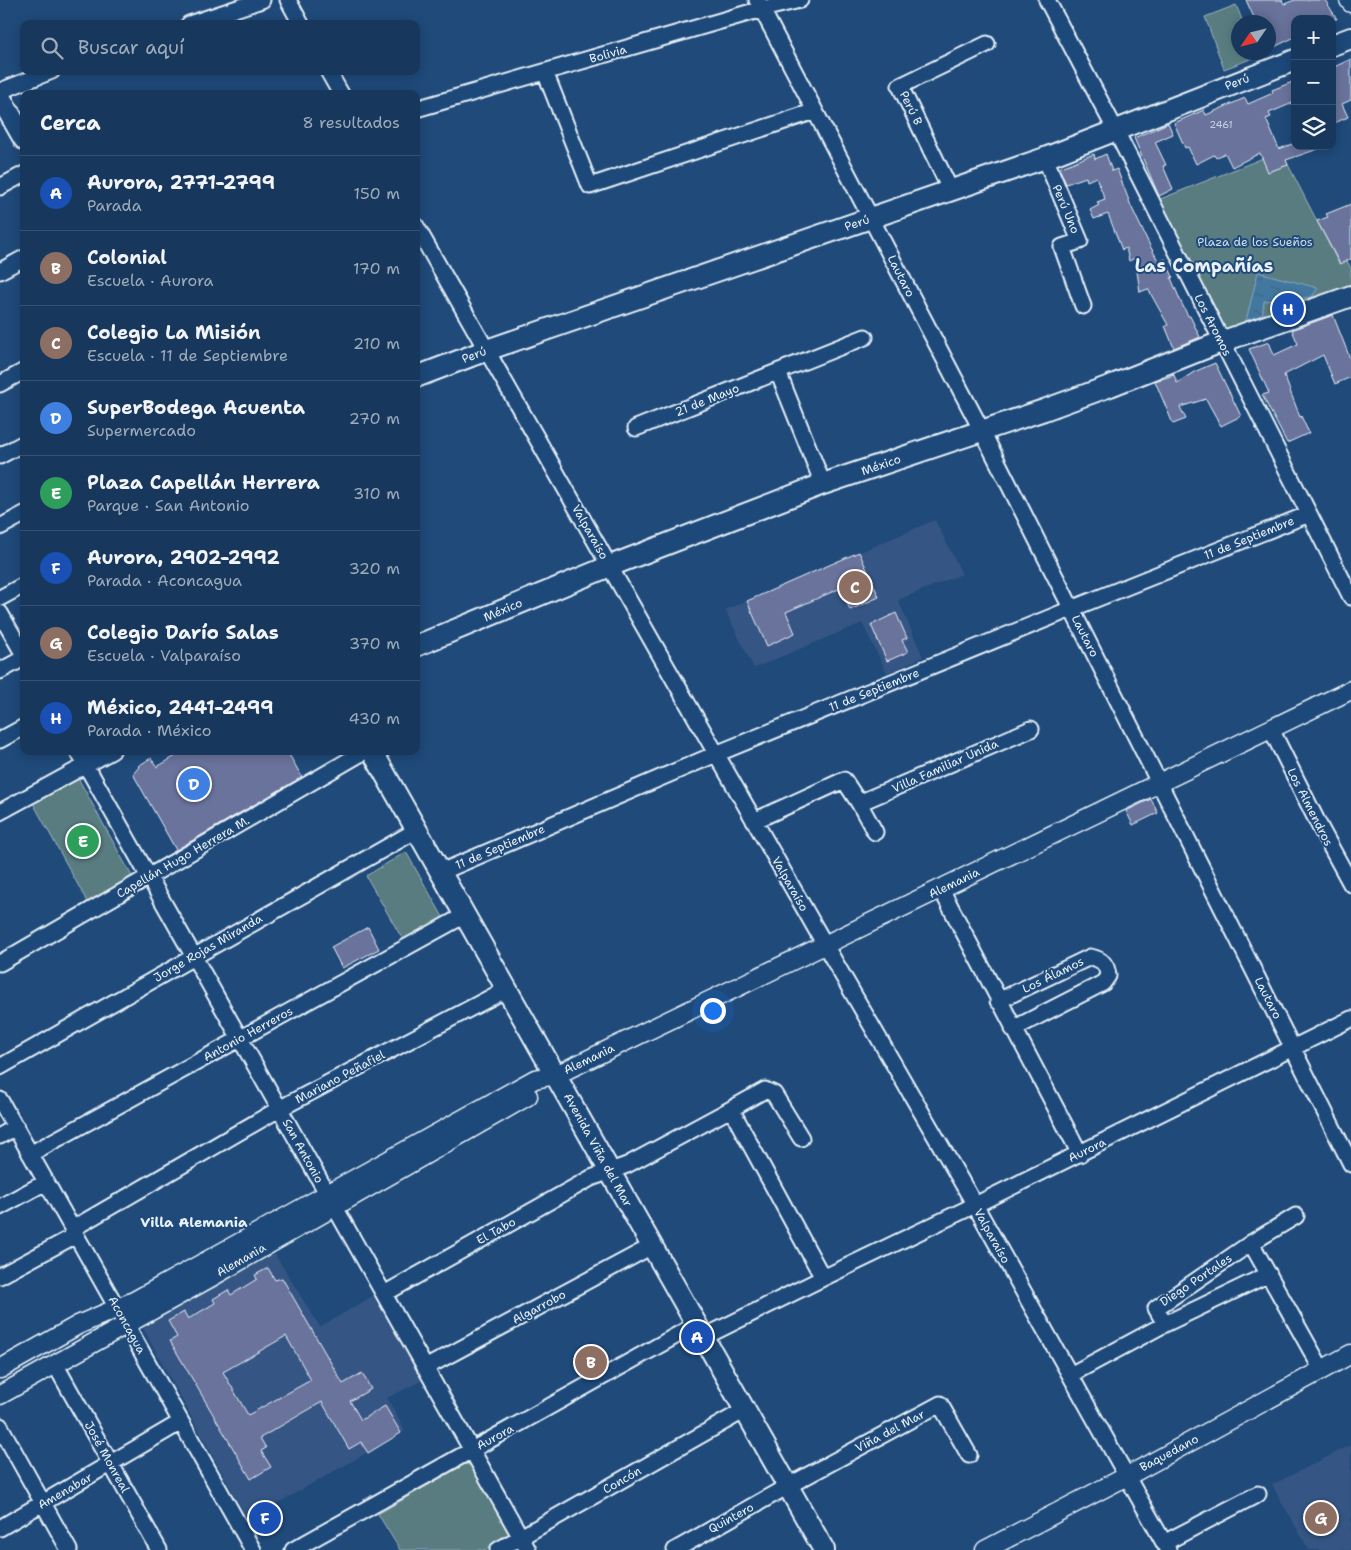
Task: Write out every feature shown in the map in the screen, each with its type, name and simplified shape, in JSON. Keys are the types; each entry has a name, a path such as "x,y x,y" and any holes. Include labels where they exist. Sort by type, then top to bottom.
{"main road":[{"path":"1336,44 1351,38"},
{"name":"Perú","path":"420,375 487,350 872,218 950,189 1045,158 1291,62"},
{"path":"3,110 20,133"},
{"name":"México","path":"420,644 610,566 823,484 1118,383 1221,342 1351,296"},
{"name":"Avenida Viña del Mar","path":"374,755 824,1550"}],"street":[{"path":"201,20 262,0"},
{"path":"288,0 299,20"},
{"name":"Bolivia","path":"420,108 546,72 759,4 800,0"},
{"name":"Los Aromos","path":"1047,0 1115,129 1351,597"},
{"name":"Lautaro","path":"759,4 982,431 1351,1164"},
{"name":"Perú B","path":"950,189 900,86 987,44"},
{"path":"546,72 590,186 815,111"},
{"path":"0,91 42,75"},
{"path":"330,75 339,90"},
{"name":"Perú Uno","path":"1045,158 1080,241 1062,247 1083,306"},
{"path":"0,187 20,176"},
{"name":"Valparaíso","path":"420,233 754,821 975,1205 1166,1546 1258,1494"},
{"path":"0,271 20,260"},
{"name":"21 de Mayo","path":"636,428 865,337"},
{"path":"778,372 823,484"},
{"path":"0,384 20,373"},
{"path":"0,456 20,445"},
{"name":"11 de Septiembre","path":"441,872 716,754 1309,514"},
{"path":"0,528 20,516"},
{"path":"0,598 20,587"},
{"path":"0,612 20,649"},
{"path":"0,671 20,658"},
{"name":"Alemania","path":"0,1395 126,1324 527,1083 544,1076 556,1074 1351,690"},
{"name":"Villa Familiar Unida","path":"859,804 1031,728"},
{"path":"0,740 20,729"},
{"name":"Los Almendros","path":"1271,729 1351,884"},
{"name":"San Antonio","path":"80,755 524,1544"},
{"path":"0,812 105,755"},
{"name":"Capellán Hugo Herrera M.","path":"0,963 358,755"},
{"path":"754,821 844,780 875,832"},
{"name":"Jorge Rojas Miranda","path":"0,1066 417,830"},
{"path":"941,889 998,1001 1080,1154"},
{"name":"Antonio Herreros","path":"30,1154 465,915"},
{"name":"Los Álamos","path":"998,1001 1090,957 1098,958 1107,966 1108,976 1104,983 1013,1029"},
{"name":"Mariano Peñafiel","path":"0,1276 280,1109 507,989"},
{"name":"Aurora","path":"293,1550 472,1450 700,1330 822,1278 975,1205 1351,1019"},
{"path":"610,1171 626,1165 766,1090 774,1094 801,1138"},
{"name":"Aconcagua","path":"0,1100 253,1550"},
{"path":"731,1109 822,1278"},
{"path":"0,1136 16,1127"},
{"name":"El Tabo","path":"384,1294 591,1178 610,1171"},
{"path":"0,1207 46,1182"},
{"name":"Alemania","path":"0,1369 78,1325 143,1297 331,1200"},
{"name":"Diego Portales","path":"1165,1324 1156,1308 1251,1243 1296,1216"},
{"path":"1251,1243 1322,1370"},
{"name":"Algarrobo","path":"425,1368 652,1246"},
{"name":"Diego Portales","path":"1070,1375 1165,1324 1269,1274"},
{"name":"Baquedano","path":"985,1550 1351,1354"},
{"name":"José Monreal","path":"55,1364 159,1550"},
{"name":"Viña del Mar","path":"788,1486 940,1404 969,1455"},
{"name":"Concón","path":"498,1550 524,1544 745,1410"},
{"name":"Amenabar","path":"0,1528 111,1465 181,1422"},
{"path":"0,1426 69,1550"},
{"name":"Quintero","path":"675,1550 788,1486"}],"shaded area":[{"path":"935,520 962,574 898,600 923,657 887,673 862,623 754,668 725,610"},
{"path":"274,1253 320,1327 373,1296 423,1380 387,1398 405,1431 248,1520 143,1328"},
{"path":"1351,1445 1351,1550 1309,1550 1272,1485"}],"green space":[{"path":"1236,5 1240,15 1231,15 1231,60 1248,60 1224,69 1205,17"},
{"name":"Plaza de los Sueños","path":"1281,151 1339,264 1347,261 1351,268 1351,284 1227,332 1158,200"},
{"path":"78,778 134,880 89,905 33,803"},
{"path":"406,852 443,917 403,940 366,876"},
{"path":"465,1464 473,1466 513,1535 486,1550 400,1550 378,1514"}],"water":[{"path":"1258,272 1318,288 1312,297 1264,301 1262,318 1245,325"}],"building":[{"path":"1246,0 1282,0 1284,4 1295,0 1325,0 1334,15 1291,15 1291,39 1276,46 1276,15 1253,15"},
{"path":"1351,59 1351,100 1342,104 1348,117 1336,122 1336,105 1336,66"},
{"path":"1291,83 1291,104 1269,113 1271,117 1266,119 1279,149 1291,144 1291,150 1315,150 1286,160 1288,165 1268,172 1260,153 1232,167 1225,153 1216,158 1214,155 1196,164 1188,147 1185,148 1174,123 1204,110 1206,115 1245,98 1248,104 1273,93 1272,90"},
{"path":"1168,123 1173,134 1155,142 1166,165 1163,166 1173,189 1159,196 1134,138"},
{"path":"1094,154 1095,159 1106,154 1112,171 1117,169 1131,206 1150,246 1159,262 1165,259 1181,302 1200,337 1174,348 1165,326 1168,325 1148,289 1140,292 1135,258 1129,261 1126,248 1122,250 1108,214 1094,219 1090,210 1099,205 1097,202 1105,199 1096,177 1087,181 1086,177 1066,184 1059,168"},
{"path":"1351,204 1351,259 1340,264 1317,221 1328,217 1326,214"},
{"path":"1333,315 1351,361 1351,377 1335,384 1323,355 1284,375 1300,417 1309,433 1287,443 1262,395 1269,393 1249,349 1269,342 1274,355 1298,344 1292,330"},
{"path":"1215,363 1241,416 1221,426 1206,399 1180,407 1186,419 1173,424 1155,381 1174,375 1177,383 1194,372"},
{"path":"859,552 879,597 850,610 841,588 786,612 795,633 767,646 747,601"},
{"path":"896,613 907,638 902,640 908,652 887,661 871,625"},
{"path":"177,755 289,755 302,777 176,850 133,774 138,766 151,758 157,767"},
{"path":"1151,799 1158,813 1133,825 1126,811"},
{"path":"368,927 379,949 342,968 331,947"},
{"path":"268,1268 275,1280 282,1278 343,1384 362,1373 371,1389 350,1401 361,1420 385,1406 401,1433 368,1453 361,1442 349,1449 322,1402 260,1438 266,1448 261,1451 271,1467 251,1479 170,1341 177,1337 168,1321 184,1312 188,1319 215,1303 213,1299 228,1290 231,1295 257,1279 255,1275","holes":["286,1336 311,1380 248,1415 223,1372"]}],"place":[{"name":"México, 2441-2499","path":"1288,309"},
{"name":"Colegio La Misión","path":"855,587"},
{"name":"SuperBodega Acuenta","path":"194,784"},
{"name":"Plaza Capellán Herrera","path":"83,841"},
{"name":"Aurora, 2771-2799","path":"697,1337"},
{"name":"Colonial","path":"591,1362"},
{"name":"Aurora, 2902-2992","path":"265,1518"},
{"name":"Colegio Darío Salas","path":"1321,1518"}],"district":[{"name":"Las Compañías","path":"1204,266"},
{"name":"Villa Alemania","path":"194,1222"}]}
